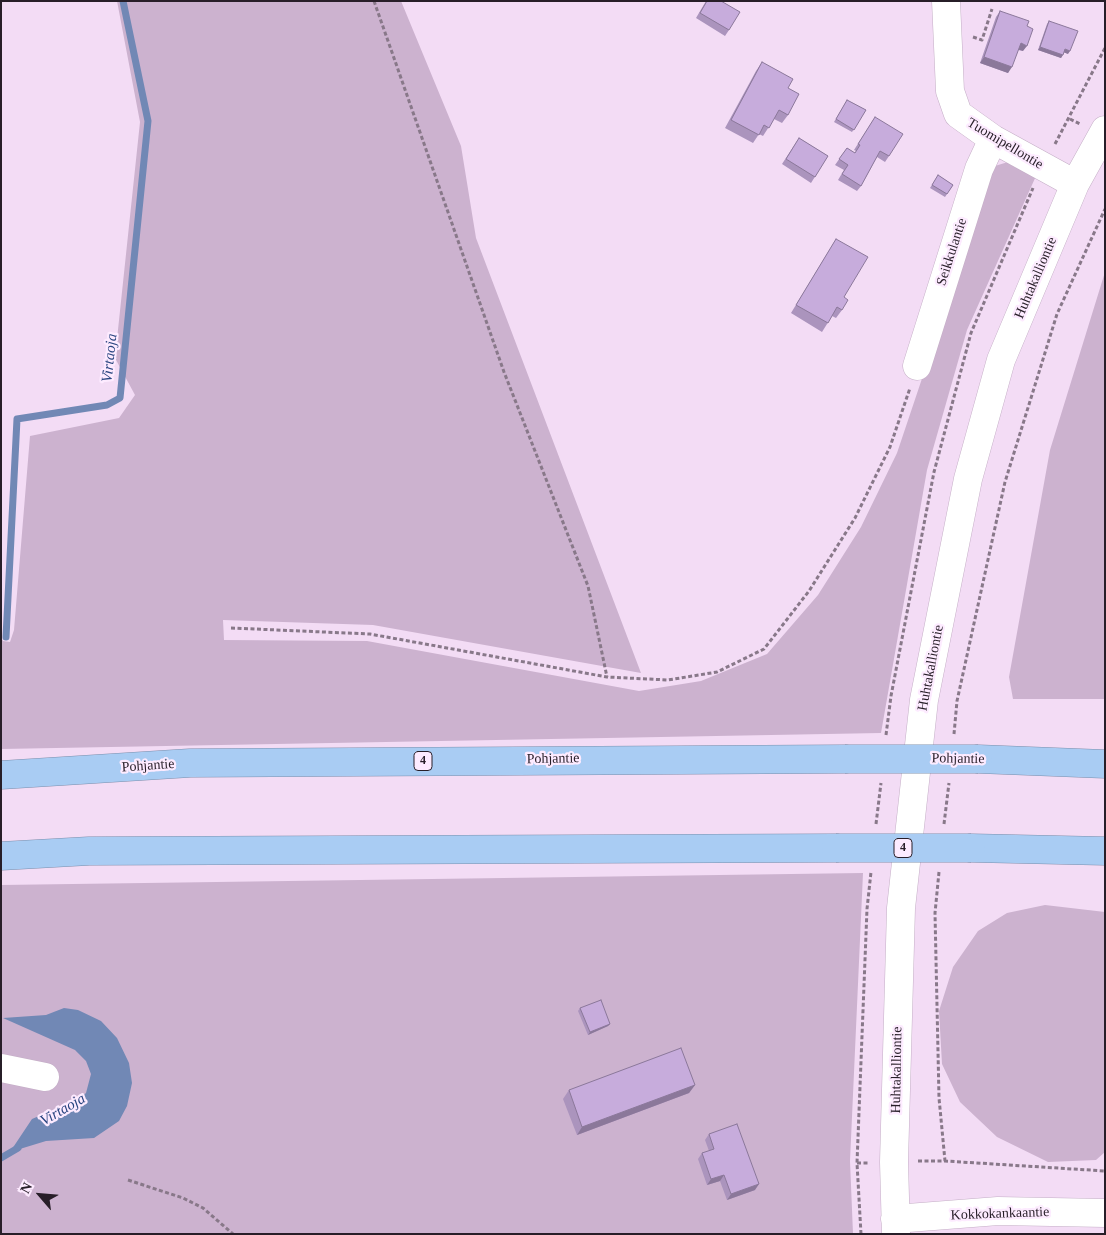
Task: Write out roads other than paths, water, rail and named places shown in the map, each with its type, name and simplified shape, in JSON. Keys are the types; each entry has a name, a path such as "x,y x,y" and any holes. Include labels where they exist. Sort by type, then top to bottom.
{"highway":[{"name":"Pohjantie","path":"1,775 190,763 655,758 978,759 1105,764"},
{"name":"4","path":"1,856 99,851 836,848 971,848 1105,851"}],"street":[{"name":"Tuomipellontie","path":"946,1 950,91 958,114 969,124 993,139 1075,184"},
{"name":"Huhtakalliontie","path":"895,1227 901,908 924,700 968,479 1001,360 1075,184 1105,130"},
{"name":"Seikkulantie","path":"917,366 979,168 993,139"},
{"path":"1,1068 45,1077"},
{"name":"Kokkokankaantie","path":"895,1227 998,1211 1105,1213"}],"water":[{"path":"64,1008 78,1010 101,1021 117,1038 129,1063 132,1083 127,1106 119,1121 94,1138 46,1141 10,1152 32,1119 79,1099 86,1093 91,1074 86,1061 75,1050 3,1018 46,1015"}],"waterway":[{"name":"Virtaoja","path":"6,637 17,419 107,405 120,398 148,121 123,1"},
{"name":"Virtaoja","path":"1,1158 18,1148"}]}
